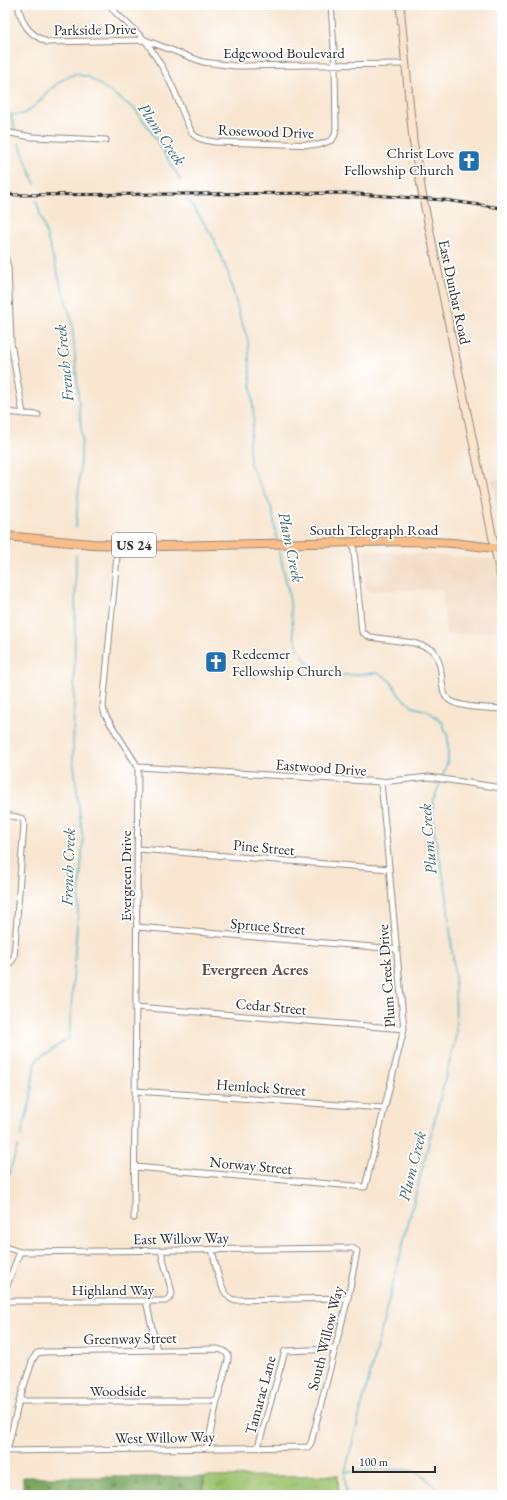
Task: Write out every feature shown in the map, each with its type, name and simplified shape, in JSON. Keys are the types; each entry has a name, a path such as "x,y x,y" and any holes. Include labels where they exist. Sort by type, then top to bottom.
{"main road":[{"name":"South Telegraph Road","path":"5,536 118,545 165,546 353,541 417,541 453,543 498,549"}],"street":[{"name":"Parkside Drive","path":"18,5 26,28 38,38 47,42 145,40"},
{"name":"Edgewood Boulevard","path":"110,5 115,12 145,40 196,59 222,65 405,64"},
{"name":"Rosewood Drive","path":"145,40 164,68 194,136 203,140 214,142 319,145 332,140 335,135 336,128 335,64 331,5"},
{"name":"East Dunbar Road","path":"400,5 413,140 423,198 498,549 502,582"},
{"path":"5,132 32,137 106,140"},
{"path":"5,256 8,267 11,343 23,414"},
{"path":"5,412 38,415"},
{"path":"353,541 362,632 370,637 414,643 433,650 440,665 444,693 447,699 454,703 464,705 502,709"},
{"path":"118,545 103,707 105,715 138,767"},
{"name":"Eastwood Drive","path":"138,767 381,782 423,777 437,777 502,788"},
{"name":"Evergreen Drive","path":"134,1218 136,1167 138,767"},
{"name":"Plum Creek Drive","path":"365,1187 404,1029 381,782"},
{"path":"5,815 23,819 24,828 14,958 11,962 5,963"},
{"name":"Pine Street","path":"138,849 389,869"},
{"name":"Spruce Street","path":"137,927 397,949"},
{"name":"Cedar Street","path":"136,1007 404,1029"},
{"name":"Hemlock Street","path":"136,1091 384,1108"},
{"name":"Norway Street","path":"136,1167 365,1187"},
{"name":"East Willow Way","path":"5,1247 20,1252 345,1248 352,1248 357,1251"},
{"path":"212,1249 224,1292 228,1298 233,1300 348,1298"},
{"name":"Highland Way","path":"5,1301 166,1301 170,1298 172,1292 161,1250"},
{"name":"South Willow Way","path":"314,1431 348,1298 357,1251"},
{"path":"5,1290 20,1252"},
{"path":"146,1301 157,1350"},
{"name":"Greenway Street","path":"6,1451 18,1401 32,1359 37,1353 218,1349 224,1351 228,1355 228,1360 207,1448"},
{"name":"Tamarac Lane","path":"258,1447 285,1352 335,1349"},
{"name":"Woodside","path":"18,1401 217,1402"},
{"name":"West Willow Way","path":"6,1451 308,1447 311,1443 314,1431"}],"shaded area":[{"path":"502,479 502,529 491,480"},
{"path":"363,550 502,560 502,593 497,593 502,612 502,630 446,635 442,589 365,591"}],"green space":[{"path":"338,1475 339,1495 204,1495 204,1477"},
{"path":"23,1477 204,1477 204,1495 23,1495"}],"waterway":[{"name":"Plum Creek","path":"5,108 11,115 24,114 62,80 75,74 89,77 135,109 151,131 181,181"},
{"name":"French Creek","path":"11,115 15,129"},
{"name":"French Creek","path":"19,143 35,184"},
{"name":"Plum Creek","path":"187,198 212,235 228,273 248,340 254,419 249,442 250,464 272,509 277,541"},
{"name":"French Creek","path":"36,200 72,322 82,439 76,528"},
{"name":"Plum Creek","path":"278,546 289,594 294,637 303,656 311,667 320,673 335,676 377,673 384,676 391,682 400,696 413,707 428,711 442,722 448,737 448,761 433,802 434,830 446,890 455,978 456,1036 345,1472 346,1495"},
{"name":"French Creek","path":"21,1136 31,1098 33,1073 37,1059 69,1038 83,841 73,758 76,555"},
{"name":"French Creek","path":"5,1185 18,1146"},
{"path":"346,1472 392,1470 417,1472 427,1479 442,1495"}],"railway":[{"path":"5,195 343,193 444,200 502,208"}],"place":[{"name":"Christ Love Fellowship Church","path":"469,161"},
{"name":"Redeemer Fellowship Church","path":"216,662"}],"district":[{"name":"Evergreen Acres","path":"255,969"}]}
